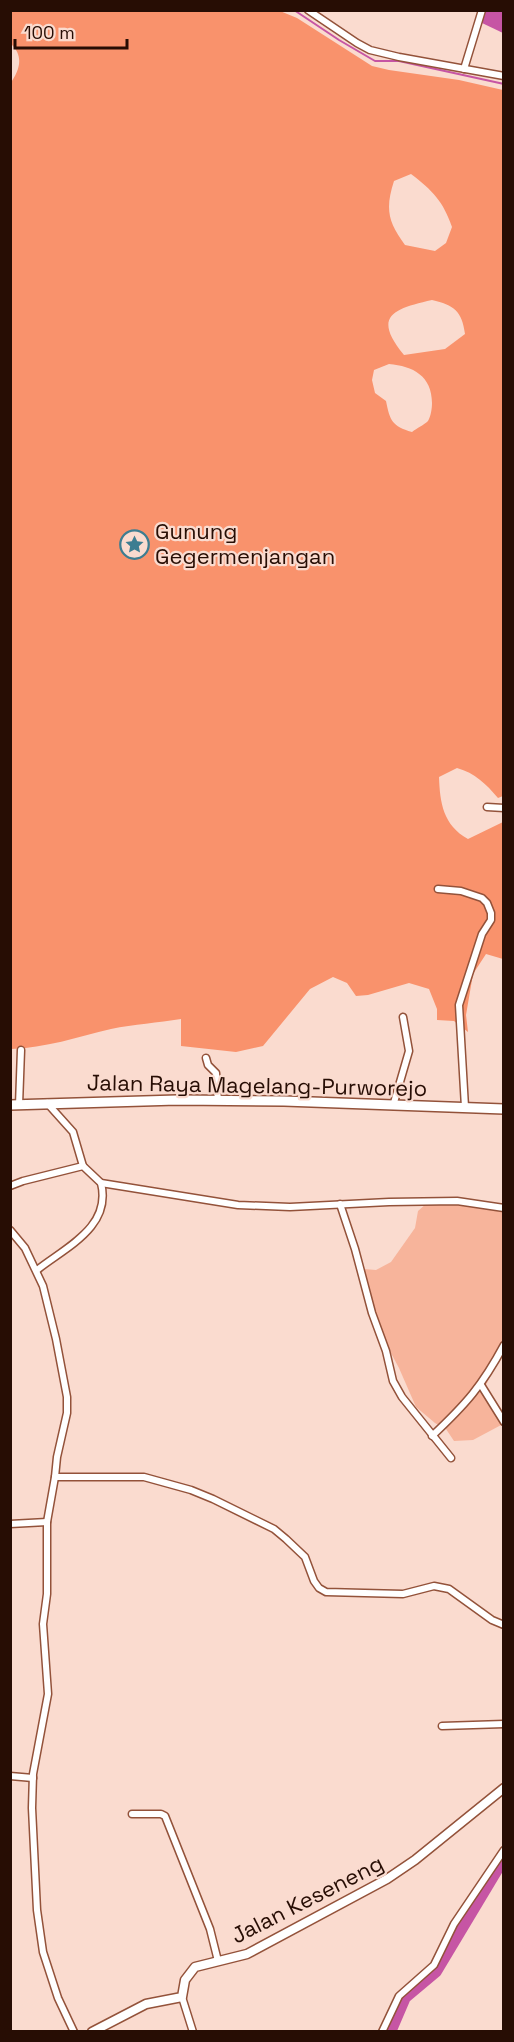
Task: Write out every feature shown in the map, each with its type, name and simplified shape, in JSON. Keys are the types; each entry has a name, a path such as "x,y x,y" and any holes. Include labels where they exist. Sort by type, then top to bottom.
{"main road":[{"name":"Jalan Raya Magelang-Purworejo","path":"15,1105 284,1101 504,1109"}],"street":[{"path":"308,10 357,44 370,50 504,76"},
{"path":"464,69 482,10"},
{"path":"487,807 504,808"},
{"path":"438,889 461,891 482,898 491,913 491,920 482,934 459,1005 465,1107"},
{"path":"393,1106 409,1051 404,1017"},
{"path":"15,1105 21,1050"},
{"path":"206,1058 208,1065 216,1073 218,1101"},
{"path":"46,1103 73,1132 83,1166 102,1183 238,1205 290,1207 457,1202 504,1208"},
{"path":"10,1186 83,1166"},
{"path":"37,1270 95,1224 102,1210 104,1192 102,1183"},
{"path":"340,1204 372,1313 386,1351 393,1381 402,1397 451,1458"},
{"path":"10,1230 25,1248 43,1286 67,1397 67,1413 46,1522 47,1594 43,1624 48,1694 33,1778 32,1808 37,1910 43,1952 52,1981 75,2031"},
{"path":"432,1436 464,1406 481,1385 504,1345"},
{"path":"481,1385 504,1422"},
{"path":"55,1477 144,1477 191,1490 274,1530 305,1557 314,1581 326,1592 403,1594 434,1586 441,1587 449,1589 492,1620 504,1625"},
{"path":"10,1524 46,1522"},
{"path":"442,1726 504,1724"},
{"path":"10,1776 33,1778"},
{"name":"Jalan Keseneng","path":"182,1997 184,1983 189,1972 198,1965 247,1954 387,1879 415,1860 504,1788"},
{"path":"132,1814 165,1816 210,1929 218,1960"},
{"path":"382,2031 399,1996 434,1965 454,1924 504,1850"},
{"path":"92,2031 146,2004 182,1997 193,2031"}],"shaded area":[{"path":"11,11 280,11 297,18 372,66 459,80 503,90 503,796 498,798 480,780 457,768 439,777 440,796 448,820 468,839 503,822 503,959 486,954 473,974 466,1015 468,1032 454,1021 437,1020 437,1009 429,989 409,983 368,995 356,996 347,983 333,977 310,989 263,1046 236,1052 181,1046 181,1019 120,1027 49,1044 11,1049 10,84 16,74 19,58 11,44","holes":["411,174 436,197 445,210 452,227 446,243 435,251 405,245 392,222 389,207 394,181","432,300 446,304 459,314 465,334 445,349 404,355 394,342 389,331 389,323 391,316 407,307","389,364 398,365 413,370 425,379 429,386 432,407 428,421 412,432 396,425 391,418 386,401 375,393 372,380 374,370"]},
{"path":"485,11 503,11 503,33 482,23"},
{"path":"426,1204 459,1204 503,1212 503,1350 484,1389 503,1424 473,1440 454,1441 446,1429 416,1407 399,1368 371,1316 364,1269 376,1270 391,1262 415,1228 418,1211"}],"waterway":[{"path":"294,10 375,61 399,61 504,84"},
{"path":"389,2032 404,1997 435,1971 504,1856"}],"place":[{"name":"Gunung Gegermenjangan","path":"134,544"}]}
